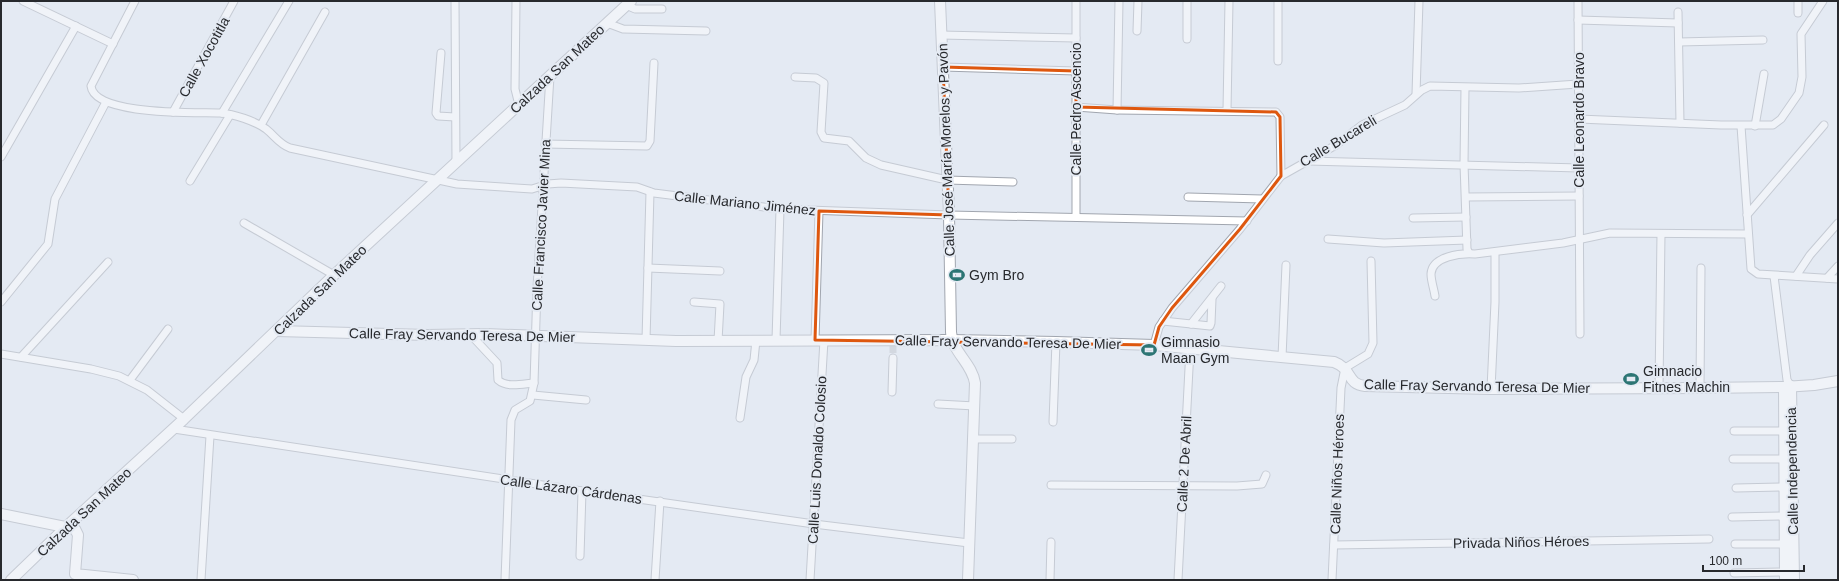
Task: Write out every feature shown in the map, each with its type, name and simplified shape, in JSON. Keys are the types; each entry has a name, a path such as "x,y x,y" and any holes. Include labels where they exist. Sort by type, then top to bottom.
{"main road":[{"name":"Calle José María Morelos y Pavón","path":"940,1 947,180 950,215 951,340"},
{"name":"Calzada San Mateo","path":"11,580 66,527 174,429 334,275 628,3"},
{"name":"Calle Fray Servando Teresa De Mier","path":"277,331 428,335 470,334 646,340 820,340 893,343 951,340 1154,345 1334,362 1345,368 1354,382 1358,385 1491,389 1700,388 1787,384 1814,385 1838,381"},
{"path":"951,340 972,372 975,383 968,580"},
{"name":"Calle Independencia","path":"1785,576 1784,431 1787,384"},
{"name":"Calle Independencia","path":"1787,384 1794,580"},
{"path":"1,514 75,529 78,535 75,577 133,580"}],"street":[{"path":"23,1 113,44"},
{"path":"135,1 91,86 93,92 106,102 114,105 173,112 230,115 261,125 325,12"},
{"name":"Calle Xocotitla","path":"173,112 234,1"},
{"path":"222,114 289,1"},
{"path":"455,1 456,163"},
{"path":"516,1 515,89 519,105"},
{"name":"Calle Pedro Ascencio","path":"1076,1 1076,217"},
{"path":"1117,110 1119,1"},
{"path":"1137,31 1138,1"},
{"path":"1187,1 1187,39"},
{"path":"1227,110 1229,1"},
{"path":"1278,1 1278,61"},
{"path":"1416,94 1419,1"},
{"name":"Calle Leonardo Bravo","path":"1578,1 1580,334"},
{"path":"1798,1 1798,13"},
{"path":"1579,119 1741,126 1774,125 1799,93 1802,77 1801,34 1823,1"},
{"path":"628,3 634,9 662,9"},
{"path":"1678,12 1680,123"},
{"path":"1578,20 1678,23"},
{"path":"607,23 623,29 706,31"},
{"path":"1,158 76,26"},
{"path":"942,35 1076,38"},
{"path":"1679,42 1763,40"},
{"path":"441,53 436,113 438,116 455,117"},
{"path":"545,144 647,146 650,141 654,62"},
{"path":"942,67 1076,71"},
{"path":"1755,126 1764,74"},
{"name":"Calle Francisco Javier Mina","path":"533,395 545,144 550,76"},
{"path":"795,77 816,78 824,83 821,132 824,138 849,141 866,158 881,166 947,180 1012,182"},
{"name":"Calle Bucareli","path":"1154,345 1163,321 1172,308 1247,220 1281,176 1336,145 1362,125 1401,107 1416,94 1430,86 1465,88 1527,88 1578,84"},
{"path":"1465,88 1464,164 1467,240 1469,253"},
{"path":"1,302 48,244 55,199 106,102"},
{"path":"1076,107 1117,110 1274,111 1278,113 1280,117 1281,176"},
{"path":"190,181 230,115"},
{"name":"Calle Mariano Jiménez","path":"261,125 280,143 290,148 457,184 532,189 548,184 561,183 637,187 650,192 780,209 819,211 950,215 1247,220"},
{"path":"1747,215 1824,125"},
{"path":"1741,126 1751,269 1758,274 1774,276 1838,279"},
{"path":"1306,161 1579,168"},
{"path":"646,340 650,192"},
{"path":"1466,197 1579,196"},
{"path":"1188,197 1262,199"},
{"path":"776,340 780,209"},
{"name":"Calle Luis Donaldo Colosio","path":"810,580 814,524 820,340 819,211"},
{"path":"1413,218 1466,217"},
{"path":"244,223 334,275"},
{"path":"1796,276 1810,255 1838,223"},
{"path":"1435,296 1431,274 1433,266 1442,259 1469,253 1495,252 1580,240 1610,233 1748,234"},
{"path":"1659,388 1661,234"},
{"path":"1328,239 1384,243 1467,240"},
{"path":"1491,389 1495,296 1495,252"},
{"path":"1345,368 1368,354 1373,343 1371,261"},
{"path":"21,357 108,262"},
{"path":"1282,357 1286,266"},
{"path":"1827,278 1838,266"},
{"path":"648,268 720,271"},
{"path":"1700,388 1701,268"},
{"path":"1774,276 1787,384"},
{"path":"1191,324 1221,286"},
{"path":"1163,321 1207,326 1211,325 1212,299"},
{"path":"694,302 720,304 718,341"},
{"path":"130,380 168,329"},
{"path":"470,334 495,360 498,366 498,380 508,385 534,384"},
{"path":"740,418 746,377 754,360 756,340"},
{"path":"1053,422 1056,342"},
{"name":"Calle 2 De Abril","path":"1178,580 1190,349"},
{"path":"1,354 91,369 130,380 147,390 184,419"},
{"path":"892,392 893,358"},
{"name":"Calle Niños Héroes","path":"1332,580 1339,418 1341,388 1345,368"},
{"path":"505,580 513,414 515,410 530,401 533,395 586,400"},
{"path":"938,404 975,406"},
{"name":"Calle Lázaro Cárdenas","path":"174,429 210,436 582,491 814,524 969,543"},
{"path":"1734,431 1784,431"},
{"path":"201,580 210,436"},
{"path":"974,439 1012,439"},
{"path":"1733,459 1784,459"},
{"path":"1051,485 1188,487 1256,485 1262,484 1266,475"},
{"path":"1736,488 1784,487"},
{"path":"580,556 582,491"},
{"path":"655,580 660,501"},
{"path":"1732,516 1785,516"},
{"name":"Privada Niños Héroes","path":"1334,545 1709,539"},
{"path":"1050,580 1051,542"},
{"path":"1735,544 1785,544"},
{"path":"1734,573 1785,576"}],"highlighted area":[{"path":"943,67 1076,71 1076,107 1276,112 1280,117 1281,176 1240,229 1172,308 1159,327 1154,345 815,340 819,211 949,215"}],"tunnel":[{"path":"893,346 893,358"}],"place":[{"name":"Gym Bro","path":"957,275"},
{"name":"Gimnasio Maan Gym","path":"1149,350"},
{"name":"Gimnacio Fitnes Machin","path":"1631,379"}]}
